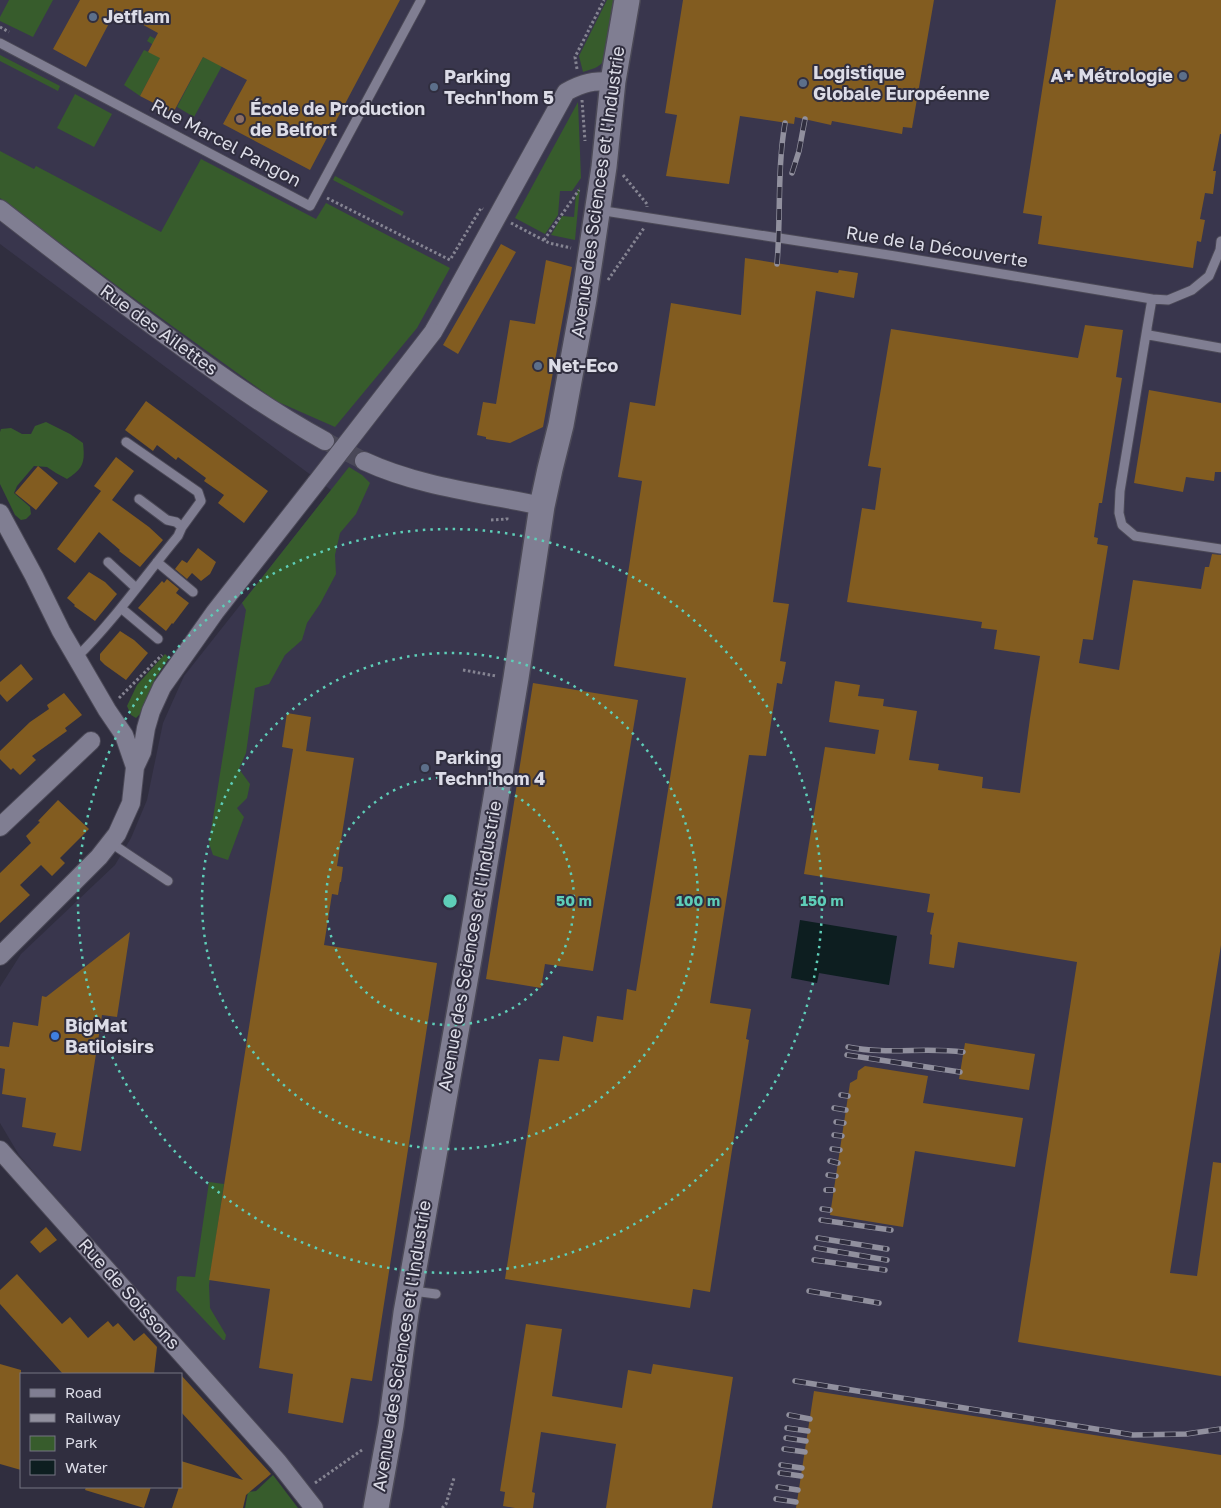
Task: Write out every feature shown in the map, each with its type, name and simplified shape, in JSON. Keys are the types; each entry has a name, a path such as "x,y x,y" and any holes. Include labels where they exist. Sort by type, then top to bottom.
{"street":[{"name":"Avenue des Sciences et l'Industrie","path":"376,1508 391,1425 410,1290 470,953 516,678 542,506 561,425 584,299 607,212 606,153 613,81 627,0"},
{"path":"0,956 111,843 128,813 135,767 142,752 146,728 162,688 215,612 433,332 566,92 588,82 613,81"},
{"name":"Rue des Ailettes","path":"0,209 125,306 228,381 293,423 325,441"},
{"path":"364,461 417,481 542,506"},
{"path":"0,512 61,632 124,735 135,767"},
{"path":"0,828 91,741"},
{"name":"Rue de Soissons","path":"0,1150 278,1462 314,1508"}],"lane":[{"name":"Rue Marcel Pangon","path":"0,43 310,206 421,0"},
{"name":"Rue de la Découverte","path":"607,212 1168,300 1192,290 1209,276 1220,250 1221,241"},
{"path":"1152,299 1120,491 1119,513 1122,525 1135,536 1221,549"},
{"path":"1147,328 1149,335 1221,348"},
{"path":"76,658 121,608 178,536 200,501 198,492 126,442"},
{"path":"139,499 167,520 176,522 182,527"},
{"path":"108,562 136,588"},
{"path":"157,562 193,592"},
{"path":"121,608 158,639"},
{"path":"111,843 168,881"},
{"path":"410,1290 436,1294"}],"path":[{"path":"544,240 582,185"},
{"path":"316,193 450,260 480,208 549,243 577,249"},
{"path":"491,520 498,520"},
{"path":"463,670 491,675"},
{"path":"313,1485 362,1450"},
{"path":"442,1508 446,1504 454,1478"}],"shaded area":[{"path":"0,0 1221,0 1221,1508 323,1508 19,1155 0,1123 0,987 21,954 115,865 131,838 147,800 163,723 184,676 331,490 0,244"}],"green space":[{"path":"9,0 53,0 33,37 0,21 0,17"},
{"path":"607,0 616,0 604,60 598,67 583,72 579,56"},
{"path":"150,36 167,45 140,96 124,85 144,50 153,54 157,47 147,41"},
{"path":"0,55 60,86 58,91 0,61"},
{"path":"203,57 222,66 194,117 177,107"},
{"path":"75,94 112,114 94,147 57,128"},
{"path":"578,102 581,178 572,191 560,191 558,215 545,234 515,218"},
{"path":"0,151 34,169 36,166 161,232 201,159 316,219 326,203 450,268 417,328 335,427 276,401 132,297 0,198"},
{"path":"335,176 404,212 402,216 333,180"},
{"path":"580,187 575,240 551,235 562,216 574,217 576,194"},
{"path":"46,422 83,443 84,455 82,464 67,479 47,467 34,466 17,486 14,493 30,507 31,514 26,519 21,520 15,515 0,484 0,432 1,429 11,428 22,434 31,434 35,426"},
{"path":"349,467 362,475 370,483 356,514 340,533 335,555 336,574 320,604 307,623 302,640 285,655 269,684 255,688 246,753 239,769 250,784 247,798 237,808 244,817 228,860 213,855 209,843 246,610 242,603"},
{"path":"165,654 169,658 155,679 140,714 136,718 131,715 127,706 137,685"},
{"path":"209,1182 224,1184 209,1285 210,1308 226,1335 225,1340 176,1290 177,1277 195,1277"},
{"path":"273,1475 298,1508 245,1508 248,1492 256,1491"}],"water":[{"path":"800,920 897,936 889,985 819,973 817,983 791,978"}],"building":[{"path":"80,0 400,0 310,170 223,124 247,80 203,57 173,113 140,96 160,58 148,52 158,33 116,10 86,67 53,49"},
{"path":"683,0 934,0 912,128 903,127 902,134 832,121 831,125 795,117 794,124 740,116 729,184 666,176 677,115 665,113"},
{"path":"1056,0 1221,0 1221,134 1213,171 1216,171 1213,194 1205,193 1200,219 1205,220 1201,242 1197,241 1193,268 1038,244 1042,216 1023,213"},
{"path":"501,244 516,252 458,354 443,345"},
{"path":"745,258 838,273 839,270 858,273 854,298 816,291 773,602 789,604 780,661 786,662 782,684 777,683 766,756 749,755 710,1003 751,1009 746,1039 749,1040 710,1292 693,1289 690,1308 505,1279 539,1059 559,1061 563,1036 593,1042 597,1016 623,1020 627,989 636,991 686,678 614,666 642,481 618,477 630,402 655,406 671,303 741,315"},
{"path":"546,260 572,267 543,427 510,443 486,439 486,437 477,435 483,402 496,404 510,320 535,324"},
{"path":"1085,325 1123,330 1116,377 1122,378 1102,503 1099,503 1094,537 1098,538 1097,544 1108,546 1093,640 1083,639 1079,663 1119,670 1133,580 1201,589 1205,567 1209,567 1212,554 1221,555 1221,945 1170,1273 1197,1276 1213,1162 1221,1163 1221,1376 1018,1342 1077,962 958,942 954,968 929,964 932,935 930,934 934,913 927,912 930,894 804,874 825,747 875,754 879,730 829,722 835,681 860,685 858,696 884,699 883,706 917,711 909,760 939,764 938,770 983,777 982,788 1020,793 1040,656 994,649 997,630 981,628 982,622 847,602 862,508 875,510 881,468 868,466 891,329 1078,358"},
{"path":"1149,390 1221,403 1221,472 1215,472 1214,481 1186,477 1183,492 1134,483"},
{"path":"146,401 268,491 244,523 218,503 224,495 204,481 206,478 178,457 176,460 157,445 153,451 125,430"},
{"path":"116,457 134,471 112,500 149,527 163,540 140,567 99,532 75,563 57,549 101,491 94,486"},
{"path":"38,466 58,483 36,510 15,493"},
{"path":"198,548 216,562 210,574 201,581 192,573 187,579 175,569 182,560 187,563"},
{"path":"89,572 105,582 117,594 95,621 74,606 67,598"},
{"path":"167,579 179,589 176,593 189,603 166,631 138,608 162,581 164,583"},
{"path":"120,631 134,640 148,653 126,680 100,660 100,654"},
{"path":"21,664 33,679 7,702 0,694 0,682"},
{"path":"533,683 638,700 593,971 545,964 541,988 486,979"},
{"path":"64,693 82,715 65,728 67,731 32,756 36,760 20,775 13,768 11,770 0,759 0,751 30,722 49,709 47,705"},
{"path":"287,713 311,717 306,751 354,758 337,866 343,867 341,882 338,895 332,894 324,945 437,963 372,1381 351,1378 343,1423 288,1413 293,1374 259,1368 270,1289 209,1280 293,749 282,747"},
{"path":"58,800 89,829 60,858 65,863 52,876 41,865 20,885 30,895 0,923 0,873 31,843 26,836"},
{"name":"BigMat Batiloisirs","path":"130,932 117,1017 102,1015 81,1151 53,1146 56,1133 22,1127 26,1098 2,1094 5,1069 0,1068 0,1046 9,1047 13,1022 38,1026 42,996 46,997"},
{"path":"965,1043 1035,1054 1029,1090 959,1079"},
{"path":"865,1066 928,1076 923,1103 1023,1118 1015,1167 915,1151 903,1227 830,1215 850,1083 857,1079 858,1071"},
{"path":"46,1227 57,1240 40,1253 30,1242"},
{"path":"17,1274 62,1324 70,1317 88,1338 108,1321 113,1327 118,1323 134,1341 144,1333 157,1347 154,1373 62,1373 0,1304 0,1290"},
{"path":"526,1324 562,1329 552,1396 622,1408 628,1370 651,1374 653,1364 733,1377 712,1508 606,1508 616,1444 541,1432 532,1492 535,1493 533,1508 503,1506 505,1492 500,1491"},
{"path":"0,1364 21,1370 21,1373 20,1470 0,1464"},
{"path":"182,1376 271,1474 246,1495 243,1508 172,1508 179,1488 182,1488 182,1461 243,1480 182,1413"},
{"path":"814,1391 1221,1455 1221,1508 796,1508"},
{"path":"86,1488 151,1488 144,1508 85,1490"}],"tunnel":[{"path":"325,441 364,461"}],"railway":[{"path":"792,173 799,151 805,119"},
{"path":"777,264 780,175 785,123"},
{"path":"848,1047 892,1051 934,1050 963,1052"},
{"path":"847,1055 960,1072"},
{"path":"841,1095 848,1096"},
{"path":"834,1108 846,1110"},
{"path":"836,1122 844,1123"},
{"path":"834,1135 842,1136"},
{"path":"832,1149 840,1150"},
{"path":"830,1161 838,1163"},
{"path":"828,1175 836,1176"},
{"path":"826,1190 833,1190"},
{"path":"822,1209 830,1210"},
{"path":"821,1220 891,1230"},
{"path":"818,1238 887,1249"},
{"path":"816,1248 887,1260"},
{"path":"814,1260 885,1270"},
{"path":"809,1291 879,1303"},
{"path":"795,1381 1133,1435 1186,1434 1221,1429"},
{"path":"789,1415 810,1419"},
{"path":"787,1428 808,1431"},
{"path":"786,1438 806,1441"},
{"path":"784,1449 805,1452"},
{"path":"781,1465 802,1468"},
{"path":"780,1473 801,1476"},
{"path":"778,1487 798,1490"},
{"path":"776,1499 796,1502"}],"place":[{"name":"Jetflam","path":"93,17"},
{"name":"A+ Métrologie","path":"1183,76"},
{"name":"Logistique Globale Européenne","path":"803,83"},
{"name":"Parking Techn'hom 5","path":"434,87"},
{"name":"École de Production de Belfort","path":"240,119"},
{"name":"Net-Eco","path":"538,366"},
{"name":"Parking Techn'hom 4","path":"425,768"},
{"name":"BigMat Batiloisirs","path":"55,1036"}]}
